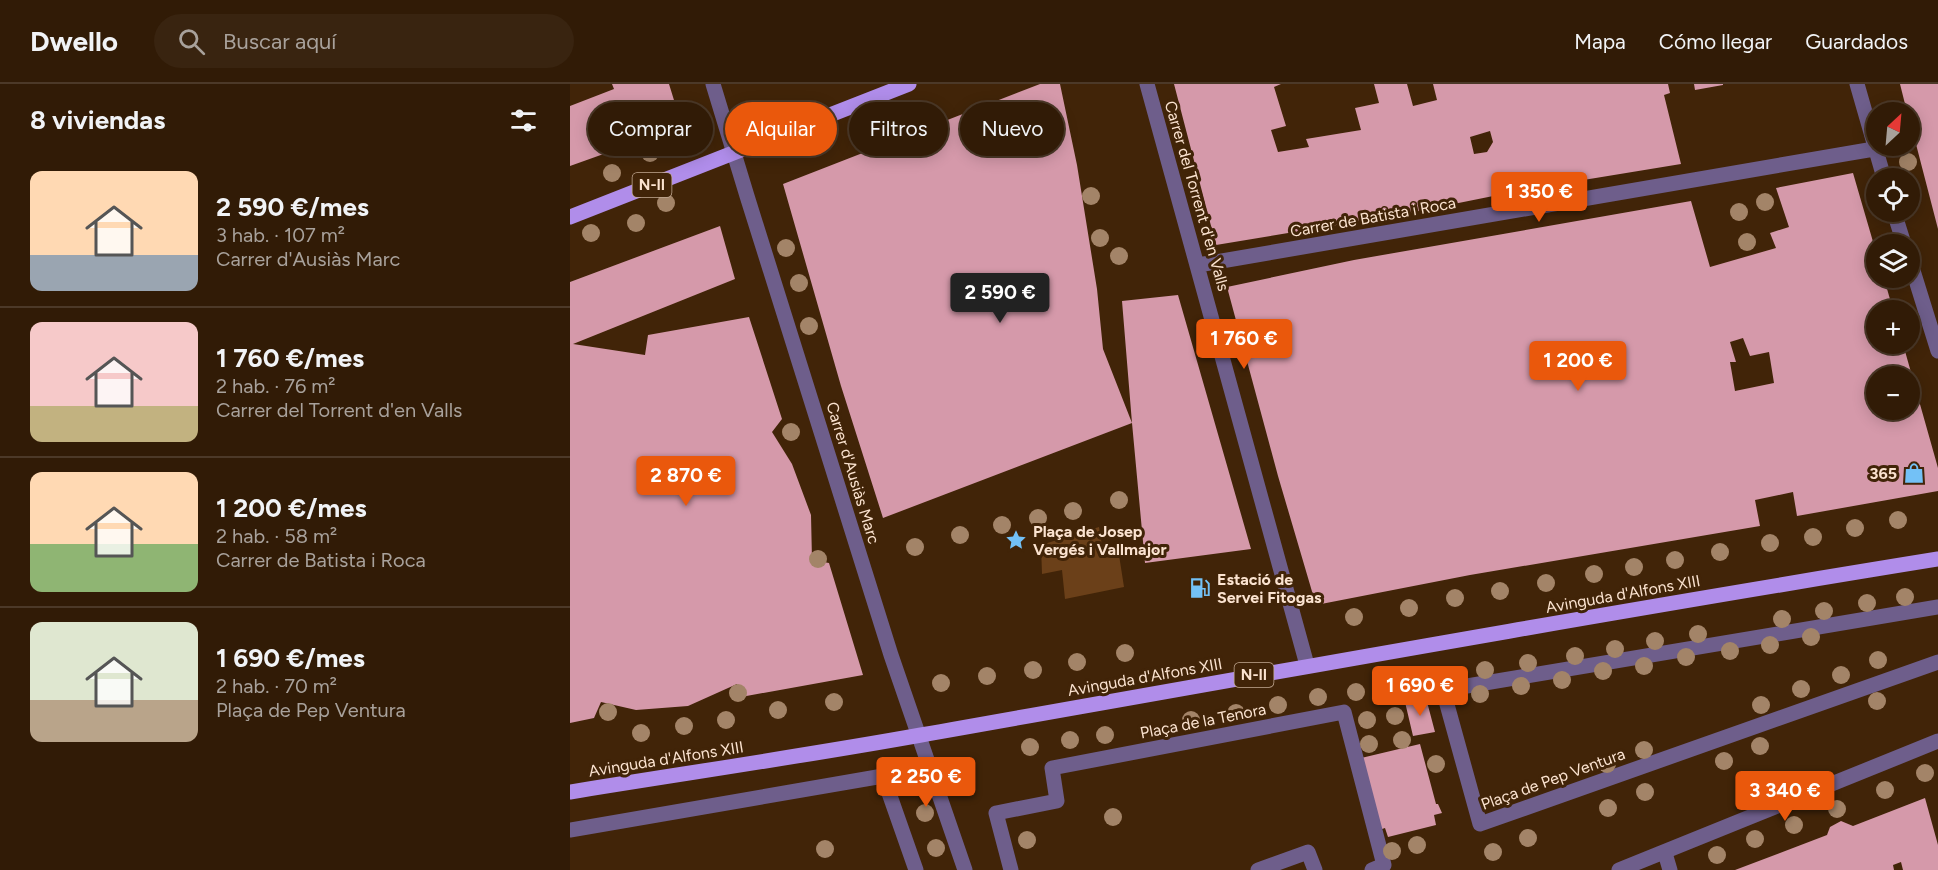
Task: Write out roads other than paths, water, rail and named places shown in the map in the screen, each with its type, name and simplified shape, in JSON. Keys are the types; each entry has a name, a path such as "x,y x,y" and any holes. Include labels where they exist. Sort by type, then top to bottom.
{"main road":[{"name":"N-II","path":"837,112 909,84"},
{"name":"N-II","path":"570,217 725,156"},
{"name":"Avinguda d'Alfons XIII","path":"570,792 918,736 1307,665 1938,559"}],"street":[{"name":"Carrer d'Ausiàs Marc","path":"713,84 725,123"},
{"name":"Carrer del Torrent d'en Valls","path":"1147,84 1307,665"},
{"path":"1857,84 1866,118"},
{"name":"Carrer de Batista i Roca","path":"1198,265 1866,150"},
{"name":"Carrer d'Ausiàs Marc","path":"735,156 891,655 965,870"},
{"path":"1918,288 1938,351"},
{"name":"Plaça de Pep Ventura","path":"1938,608 1443,690 1480,824 1938,662"},
{"name":"Plaça de la Tenora","path":"1011,870 996,813 1057,801 1052,768 1344,712 1384,865 1372,870"},
{"path":"1619,870 1938,741"},
{"path":"570,830 883,777 916,870"},
{"path":"1257,870 1308,852 1315,870"},
{"path":"1665,853 1670,870"}],"place":[{"name":"365","path":"1914,473"},
{"name":"Plaça de Josep Vergés i Vallmajor","path":"1016,540"},
{"name":"Estació de Servei Fitogas","path":"1200,588"}]}
